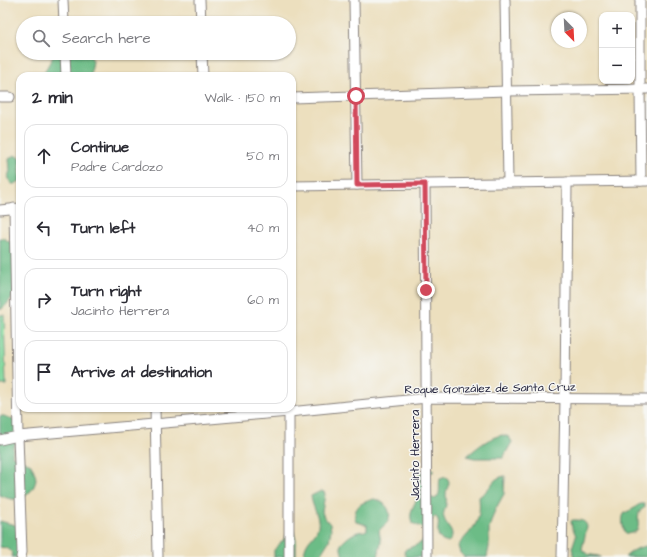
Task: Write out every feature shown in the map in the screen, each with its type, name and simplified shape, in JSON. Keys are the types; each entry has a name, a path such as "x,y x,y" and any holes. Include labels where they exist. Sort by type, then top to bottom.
{"street":[{"path":"63,0 64,16"},
{"path":"200,0 201,16"},
{"path":"354,0 357,185"},
{"path":"505,0 508,182"},
{"path":"296,186 644,181 640,0"},
{"path":"65,60 66,72"},
{"path":"202,60 203,72"},
{"path":"296,98 507,91 643,89"},
{"path":"562,557 567,182"},
{"name":"Jacinto Herrera","path":"425,184 427,557"},
{"path":"0,210 16,208"},
{"name":"Roque González de Santa Cruz","path":"296,409 427,398 647,399"},
{"path":"18,412 21,557"},
{"path":"155,412 158,557"},
{"name":"Roque González de Santa Cruz","path":"0,440 18,436 270,412"},
{"path":"289,412 289,557"}],"green space":[{"path":"51,60 93,61 91,72 44,72"},
{"path":"14,155 16,156 16,183 14,184 11,184 8,176 10,171 9,159"},
{"path":"0,238 3,238 16,246 16,291 6,305 0,310"},
{"path":"0,315 4,315 6,385 0,385"},
{"path":"0,416 4,416 18,422 23,432 13,447 12,456 31,464 36,476 35,484 31,490 20,498 12,499 0,495"},
{"path":"503,435 509,437 512,442 503,458 474,458 467,456 488,440"},
{"path":"430,468 433,472 427,473 429,497 435,499 437,497 440,479 446,477 449,482 446,492 444,516 452,535 450,541 448,542 441,540 438,534 437,518 435,516 428,526 425,557 406,557 404,552 406,549 419,544 426,538 424,529 412,523 411,514 420,490 417,477 422,471"},
{"path":"505,476 504,494 495,510 489,528 489,547 487,557 464,557 460,553 458,546 471,531 477,521 479,497 496,479"},
{"path":"321,491 325,494 322,512 330,524 331,530 329,541 319,557 304,557 306,545 315,533 318,526 318,519 311,496"},
{"path":"374,499 384,504 389,513 388,521 379,531 381,542 378,557 343,557 341,544 353,534 367,530 367,525 357,522 355,518 356,510 359,505"},
{"path":"641,504 644,504 645,507 638,515 638,528 632,533 626,534 623,524 624,514"},
{"path":"0,521 21,528 21,557 12,557 12,552 7,548 0,547"},
{"path":"571,521 582,521 587,527 582,549 584,552 601,557 574,557 572,548 576,536 572,528"},
{"path":"293,530 296,540 296,557 274,557 274,550 288,532"},
{"path":"647,546 647,557 625,557 641,547"}],"route":[{"path":"356,96 357,185 425,184 426,290"}]}
